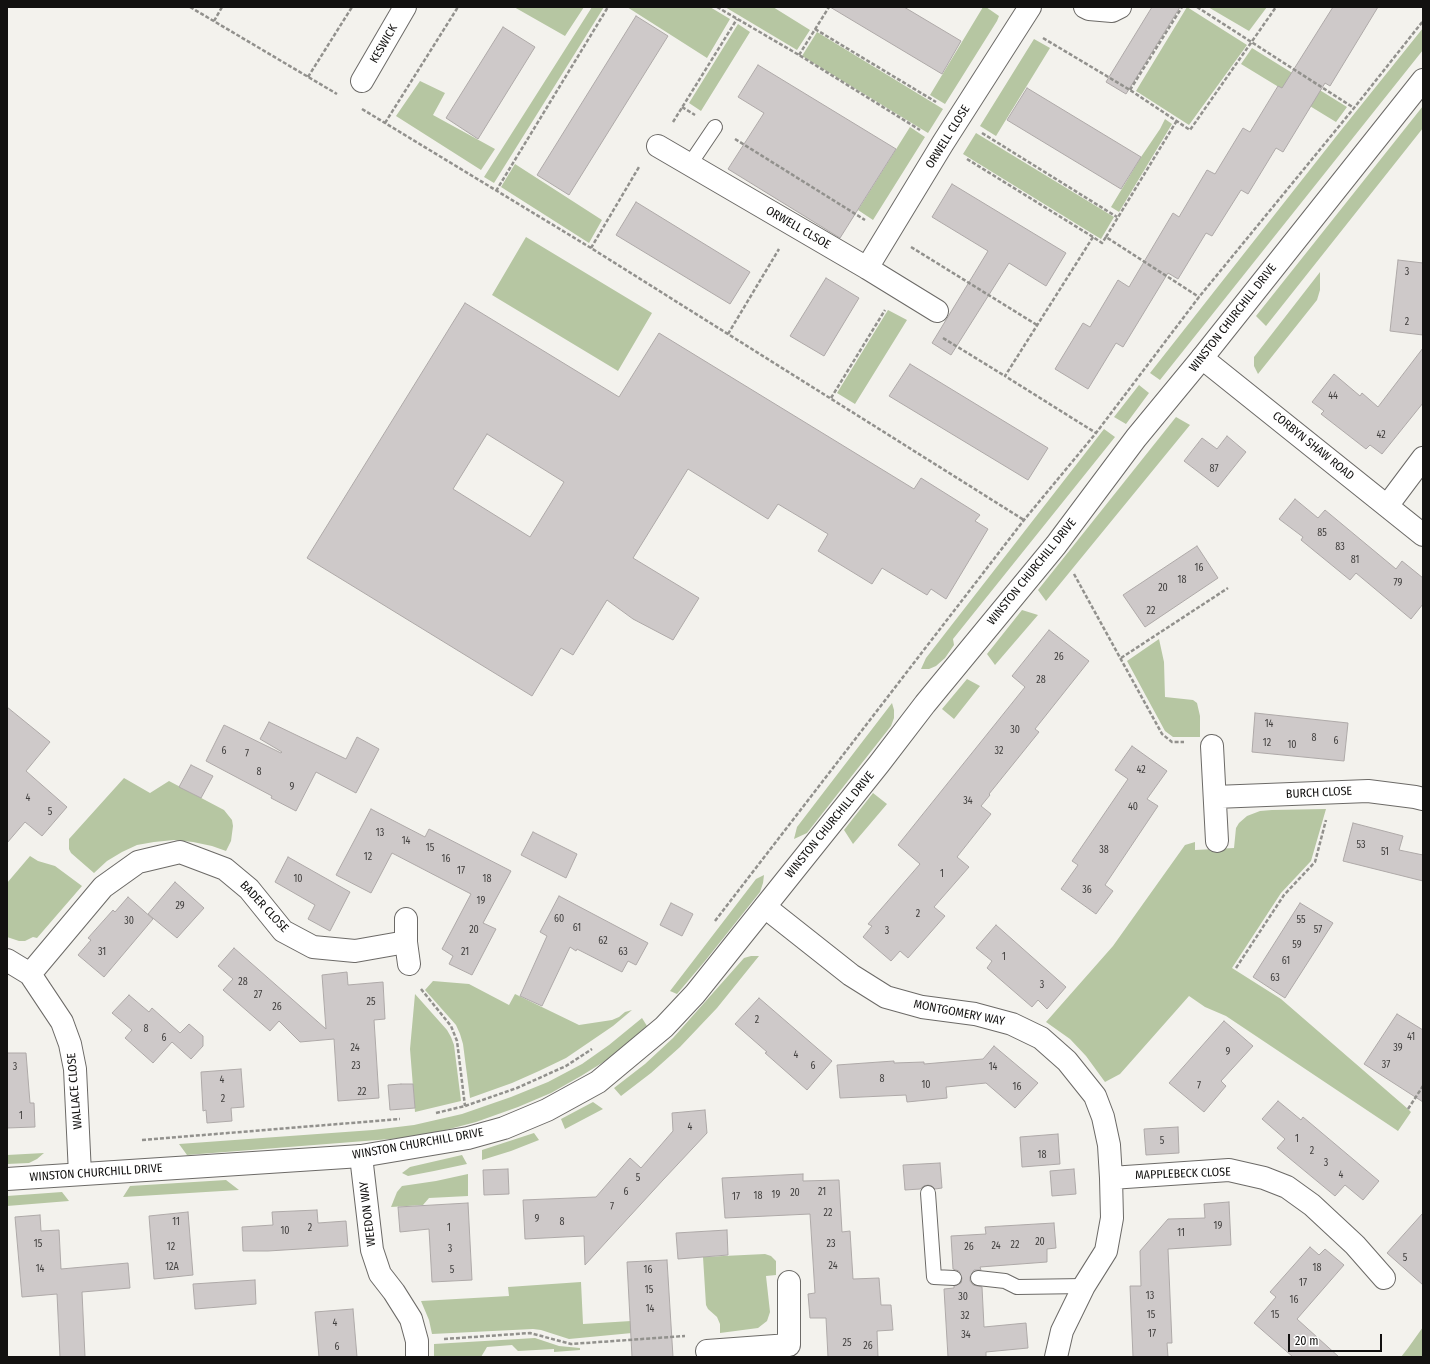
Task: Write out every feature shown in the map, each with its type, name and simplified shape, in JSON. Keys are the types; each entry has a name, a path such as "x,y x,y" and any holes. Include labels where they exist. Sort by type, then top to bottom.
{"street":[{"name":"KESWICK","path":"362,81 405,7"},
{"path":"1085,7 1089,9 1112,12 1120,7"},
{"name":"ORWELL CLOSE","path":"867,268 943,143 1025,15"},
{"name":"WINSTON CHURCHILL DRIVE","path":"7,1179 361,1156 468,1138 504,1128 547,1110 598,1082 664,1027 695,994 925,704 1056,545 1136,438 1202,358 1423,80"},
{"name":"ORWELL CLSOE","path":"658,146 867,268 937,311"},
{"name":"CORBYN SHAW ROAD","path":"1202,358 1423,535"},
{"path":"1387,506 1423,458"},
{"path":"1212,746 1217,841"},
{"name":"BURCH CLOSE","path":"1215,797 1368,791 1415,797 1423,800"},
{"name":"BADER CLOSE","path":"30,974 103,887 138,862 180,852 225,869 249,889 283,931 313,947 355,951 406,942"},
{"name":"MONTGOMERY WAY","path":"765,907 851,974 886,997 922,1007 975,1014 1012,1024 1041,1038 1068,1061 1095,1096 1103,1117 1109,1145 1112,1218 1106,1251 1084,1286 1062,1331 1056,1357"},
{"path":"406,919 406,942 410,964"},
{"name":"WALLACE CLOSE","path":"7,960 30,974 62,1022 70,1044 75,1068 80,1174"},
{"name":"WEEDON WAY","path":"361,1156 372,1250 380,1274 394,1292 411,1319 417,1349"},
{"name":"MAPPLEBECK CLOSE","path":"1111,1178 1229,1170 1264,1178 1287,1187 1312,1204 1355,1246 1384,1278"},
{"path":"707,1351 790,1351 789,1282"}],"lane":[{"path":"690,164 715,127"},
{"path":"928,1193 934,1277 954,1278"},
{"path":"978,1278 1005,1281 1017,1287 1084,1286"}],"path":[{"path":"190,7 343,98"},
{"path":"214,21 222,7"},
{"path":"308,77 352,7"},
{"path":"385,123 458,7"},
{"path":"496,190 608,7"},
{"path":"717,7 798,54 1102,242 1176,122"},
{"path":"798,54 829,7"},
{"path":"1130,90 1182,7"},
{"path":"1196,7 1354,108"},
{"path":"1025,15 1130,90 1190,130 1276,7"},
{"path":"591,248 649,150 658,146 737,19"},
{"path":"711,926 1024,520 1096,433 1199,297 1354,108 1423,21"},
{"path":"815,29 960,116 977,130 1118,217"},
{"path":"682,107 1037,325"},
{"path":"361,109 591,248 1024,520"},
{"path":"728,334 793,225"},
{"path":"1005,376 1093,237"},
{"path":"1106,237 1199,297"},
{"path":"831,398 899,288"},
{"path":"937,311 928,329 1096,433"},
{"path":"1074,574 1162,734 1172,742 1192,742 1212,746"},
{"path":"1121,658 1228,588"},
{"path":"1236,968 1284,895 1315,862 1334,793"},
{"path":"410,964 422,991 451,1026 457,1041 465,1106"},
{"path":"432,1114 465,1106 517,1088 566,1066 597,1045"},
{"path":"1408,1109 1423,1086"},
{"path":"138,1141 402,1119"},
{"path":"417,1349 530,1333 571,1344 685,1336 707,1351"}],"green space":[{"path":"514,7 584,7 565,36"},
{"path":"592,7 604,7 494,183 484,177"},
{"path":"627,7 710,7 730,19 707,58"},
{"path":"725,7 773,7 810,30 797,50"},
{"path":"983,7 986,7 999,16 945,104 930,95"},
{"path":"1187,7 1247,45 1189,125 1136,91"},
{"path":"1208,7 1267,7 1249,31"},
{"path":"738,24 750,32 701,111 689,103"},
{"path":"1423,28 1423,50 1160,380 1150,373 1342,129"},
{"path":"817,32 943,109 928,133 802,56"},
{"path":"1034,39 1050,48 996,136 980,126"},
{"path":"1252,48 1347,107 1336,122 1241,64"},
{"path":"420,81 445,93 433,115 495,149 481,170 396,116"},
{"path":"1423,106 1423,128 1266,326 1256,316"},
{"path":"1165,119 1172,124 1119,212 1111,207"},
{"path":"910,127 925,137 873,220 858,210"},
{"path":"976,133 1114,217 1101,239 963,154"},
{"path":"515,164 602,220 589,243 501,187"},
{"path":"526,237 652,313 618,371 492,295"},
{"path":"1320,272 1320,290 1317,300 1258,374 1254,366 1254,357"},
{"path":"888,310 907,320 855,404 837,393"},
{"path":"1139,385 1149,393 1126,424 1114,417"},
{"path":"1176,417 1190,425 1046,601 1038,590"},
{"path":"1104,429 1115,437 953,639 954,645 945,658 936,666 929,669 921,669 926,658"},
{"path":"1022,610 1038,615 995,665 987,654"},
{"path":"1159,639 1164,662 1165,697 1193,700 1197,703 1200,716 1200,737 1173,737 1165,731 1127,661"},
{"path":"967,679 980,686 954,719 942,709"},
{"path":"892,703 894,718 891,726 807,833 794,839 797,827"},
{"path":"124,778 150,793 169,781 224,810 232,820 233,826 231,841 226,851 193,842 174,840 154,842 137,845 122,852 107,861 94,873 71,853 69,849 69,839"},
{"path":"873,793 887,804 853,844 844,830"},
{"path":"1326,809 1311,861 1281,893 1232,968 1281,999 1408,1109 1411,1112 1398,1131 1226,1016 1205,1007 1189,996 1120,1074 1105,1082 1086,1056 1070,1039 1046,1022 1113,946 1185,845 1195,842 1195,850 1234,848 1236,828 1247,816 1260,811"},
{"path":"30,856 38,861 55,866 82,886 37,938 33,937 25,941 19,941 7,937 7,883"},
{"path":"764,875 760,892 705,961 677,994 670,991 756,879"},
{"path":"759,956 717,1008 680,1047 651,1073 621,1096 614,1088 645,1064 673,1038 744,958"},
{"path":"433,981 469,984 509,1005 515,994 579,1025 612,1020 625,1012 632,1010 613,1026 566,1058 512,1083 470,1098 463,1044 460,1034 456,1025 425,990"},
{"path":"415,994 447,1030 451,1037 454,1045 461,1101 415,1112 410,1049"},
{"path":"642,1018 647,1026 610,1058 551,1093 476,1122 438,1132 403,1138 187,1155 179,1144 373,1130 414,1125 462,1114 548,1082 582,1064 609,1045"},
{"path":"593,1102 603,1109 565,1129 561,1119"},
{"path":"534,1133 539,1140 482,1160 482,1150"},
{"path":"44,1153 29,1163 7,1164 7,1155"},
{"path":"462,1155 467,1164 408,1176 402,1173 410,1167"},
{"path":"468,1174 468,1196 429,1198 423,1205 391,1207 397,1192 402,1186"},
{"path":"226,1180 239,1190 123,1197 130,1186"},
{"path":"62,1192 69,1201 7,1206 7,1196"},
{"path":"765,1254 771,1256 776,1261 776,1275 766,1276 770,1312 767,1321 758,1328 720,1333 720,1324 717,1317 708,1309 706,1305 703,1257"},
{"path":"581,1282 583,1324 631,1321 632,1333 569,1339 533,1329 432,1334 429,1320 421,1301 509,1296 508,1287"},
{"path":"1423,1327 1423,1357 1401,1357 1408,1348"},
{"path":"535,1338 559,1346 580,1348 580,1350 554,1352 554,1349 518,1351 512,1345 487,1347 481,1357 434,1357 434,1344"}],"building":[{"path":"830,7 904,7 961,41 942,74"},
{"path":"1152,7 1180,7 1126,94 1106,82"},
{"path":"1333,7 1378,7 1330,86 1325,83 1283,152 1276,148 1248,194 1241,190 1212,236 1206,233 1178,279 1168,273 1123,347 1116,343 1088,389 1055,369 1083,323 1090,327 1118,280 1129,287 1173,213 1179,217 1207,170 1215,174 1243,128 1250,132 1278,86 1282,88"},
{"path":"636,16 668,36 569,195 537,175"},
{"path":"503,27 535,47 478,139 446,118"},
{"path":"758,65 896,149 840,238 728,169 764,113 738,97"},
{"path":"1027,88 1141,157 1121,189 1007,120"},
{"path":"952,184 1066,253 1046,286 1009,263 951,355 932,343 988,251 932,217"},
{"path":"636,202 750,272 730,304 616,235"},
{"path":"1398,260 1423,263 1423,335 1390,331"},
{"path":"826,278 859,298 824,356 790,336"},
{"path":"465,303 619,397 659,333 914,489 921,478 980,515 975,521 988,529 946,599 931,589 927,595 882,568 872,584 818,551 828,534 778,504 768,519 688,469 633,558 699,598 673,640 633,619 607,600 573,655 561,648 532,696 307,558","holes":["487,434 564,482 530,537 453,489"]},
{"path":"1423,348 1423,403 1382,454 1370,445 1366,449 1321,414 1324,411 1312,402 1334,374 1360,396 1362,393 1378,407"},
{"path":"910,364 1048,448 1028,480 889,396"},
{"path":"1227,436 1246,452 1218,487 1184,461 1202,438 1217,449"},
{"path":"1295,499 1318,518 1325,510 1396,569 1402,561 1423,578 1423,604 1411,619 1356,573 1350,580 1301,540 1303,537 1279,519"},
{"path":"1197,546 1218,578 1145,627 1123,595"},
{"path":"1049,630 1089,661 1035,729 1039,732 981,806 991,814 957,857 969,867 934,907 945,916 908,958 900,951 891,961 863,937 872,926 868,924 920,864 898,845 1025,687 1012,676"},
{"path":"7,707 50,742 26,771 67,807 42,836 25,822 7,843"},
{"path":"1255,713 1348,723 1344,761 1252,752"},
{"path":"269,722 346,759 357,737 379,749 356,793 316,772 296,811 271,798 272,796 206,761 224,725 281,753 282,752 260,739"},
{"path":"1132,746 1167,771 1147,799 1158,806 1105,885 1113,891 1096,914 1061,889 1078,865 1072,861 1128,779 1115,770"},
{"path":"191,765 213,776 201,798 179,787"},
{"path":"371,809 425,837 429,829 511,871 483,923 496,929 472,975 449,964 453,956 442,949 471,894 392,853 371,893 336,875"},
{"path":"1353,823 1403,836 1399,850 1423,855 1423,881 1343,861"},
{"path":"533,832 577,854 566,878 521,855"},
{"path":"288,857 350,892 330,931 308,919 315,905 275,882"},
{"path":"175,882 204,908 177,938 148,914"},
{"path":"559,896 648,943 636,965 628,961 622,972 577,949 576,951 570,947 542,1006 520,996 547,936 540,932"},
{"path":"128,897 153,919 104,977 78,955 91,940 88,938 113,910 115,912"},
{"path":"671,903 693,914 682,936 660,925"},
{"path":"1300,903 1333,923 1285,998 1253,977"},
{"path":"996,925 1066,987 1047,1009 1038,1000 1032,1007 987,968 992,961 976,948"},
{"path":"234,948 326,1029 322,975 347,972 348,985 383,982 385,1019 374,1020 379,1098 338,1101 334,1039 300,1042 279,1021 270,1031 223,990 233,979 218,966"},
{"path":"129,995 149,1012 152,1008 180,1033 189,1024 203,1036 203,1046 191,1059 172,1042 153,1063 125,1038 132,1030 112,1013"},
{"path":"759,998 832,1061 807,1090 735,1024"},
{"path":"1397,1014 1423,1030 1423,1102 1364,1064"},
{"path":"1224,1021 1253,1046 1221,1081 1226,1086 1204,1112 1169,1083"},
{"path":"994,1046 1038,1083 1015,1108 986,1083 946,1087 947,1098 907,1102 906,1095 840,1098 837,1065 894,1061 894,1063 924,1062 924,1064 983,1059"},
{"path":"7,1053 26,1053 30,1103 34,1103 35,1127 7,1128"},
{"path":"241,1069 244,1107 231,1108 232,1121 207,1123 206,1110 203,1111 201,1072"},
{"path":"413,1084 415,1108 390,1110 388,1085"},
{"path":"1278,1101 1301,1120 1303,1117 1379,1181 1363,1200 1345,1185 1335,1196 1277,1148 1285,1139 1262,1119"},
{"path":"705,1110 707,1133 585,1265 584,1236 525,1239 523,1200 596,1197 630,1158 641,1168 673,1131 672,1113"},
{"path":"1178,1127 1179,1153 1146,1155 1144,1129"},
{"path":"1058,1134 1060,1164 1022,1167 1020,1137"},
{"path":"940,1163 942,1188 935,1189 928,1185 920,1189 905,1190 903,1165"},
{"path":"508,1169 509,1194 484,1195 483,1170"},
{"path":"1074,1169 1076,1194 1052,1196 1050,1171"},
{"path":"803,1174 803,1181 839,1180 842,1232 850,1231 853,1279 879,1278 881,1305 891,1305 893,1330 877,1331 878,1357 828,1357 826,1318 810,1318 808,1294 815,1293 810,1214 725,1218 722,1178"},
{"path":"1229,1202 1231,1245 1168,1249 1172,1343 1167,1343 1168,1357 1133,1357 1130,1286 1141,1286 1140,1251 1168,1219 1205,1218 1204,1204"},
{"path":"468,1203 472,1280 432,1282 429,1229 400,1232 398,1207"},
{"path":"317,1210 318,1223 346,1221 348,1246 243,1251 242,1227 273,1225 272,1212"},
{"path":"188,1212 193,1275 154,1279 149,1216"},
{"path":"1423,1213 1423,1285 1387,1253"},
{"path":"40,1215 41,1231 59,1230 61,1269 128,1263 130,1288 82,1292 85,1357 60,1357 57,1294 22,1297 15,1217"},
{"path":"1054,1223 1056,1248 1047,1249 1047,1262 980,1267 981,1270 974,1270 970,1277 970,1281 973,1285 982,1287 984,1327 1026,1323 1028,1348 986,1352 986,1357 948,1357 944,1289 954,1288 954,1286 961,1283 962,1278 959,1271 953,1269 951,1236 986,1234 985,1227"},
{"path":"727,1230 728,1255 678,1259 676,1233"},
{"path":"1310,1247 1319,1255 1325,1249 1344,1265 1297,1319 1339,1357 1293,1357 1254,1323 1276,1297 1270,1292"},
{"path":"667,1260 673,1357 632,1357 627,1262"},
{"path":"255,1280 256,1304 195,1309 193,1284"},
{"path":"353,1309 357,1357 319,1357 315,1312"}]}
